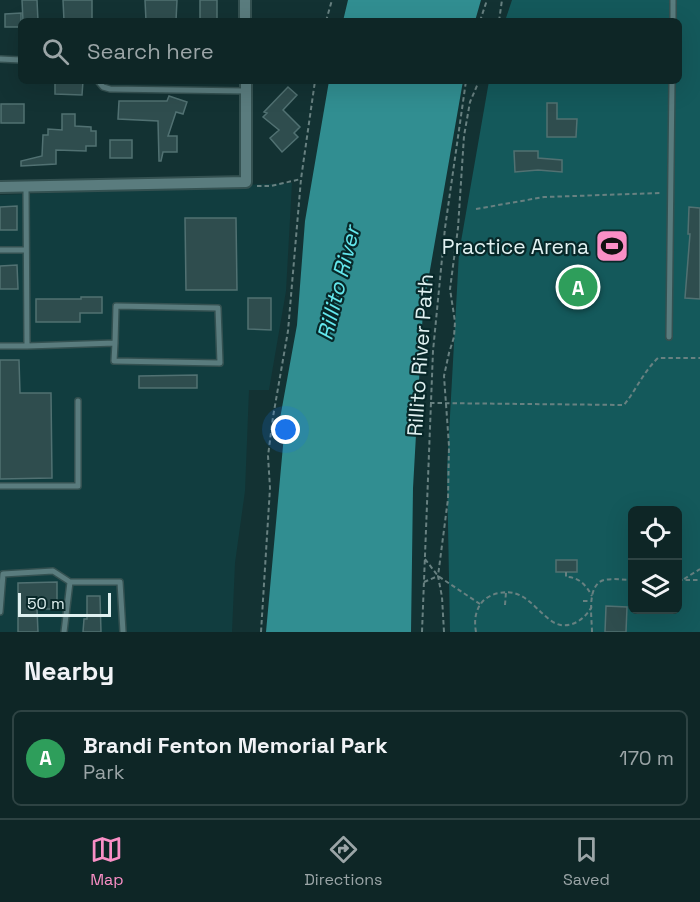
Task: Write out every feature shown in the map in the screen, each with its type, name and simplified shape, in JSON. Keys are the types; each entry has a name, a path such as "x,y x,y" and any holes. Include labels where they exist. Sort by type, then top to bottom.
{"street":[{"path":"245,0 245,18"},
{"path":"0,187 246,182 246,86"}],"lane":[{"path":"673,0 673,18"},
{"path":"0,59 18,60"},
{"path":"100,84 110,89 246,86"},
{"path":"669,337 672,84"},
{"path":"26,187 27,345"},
{"path":"0,250 26,250"},
{"path":"116,306 219,308 219,363 114,361 115,343 116,306"},
{"path":"0,346 115,343"},
{"path":"0,486 78,486 78,401"},
{"path":"0,612 3,574 53,572 70,582 120,582 123,632"},
{"path":"64,632 70,582"}],"path":[{"path":"327,18 332,0"},
{"path":"481,18 487,0"},
{"path":"499,18 501,0"},
{"path":"261,632 270,488 268,456 288,331 302,179 315,84"},
{"name":"Rillito River Path","path":"422,632 430,403 445,228 466,84"},
{"path":"444,632 438,576 448,499 449,446 444,376 454,337 455,322 450,289 458,228 464,136 470,102 478,84"},
{"path":"246,182 258,187 302,179"},
{"path":"476,209 544,197 671,192"},
{"path":"430,403 624,405 635,392 650,365 658,358 700,358"},
{"path":"425,558 438,576 480,604"},
{"path":"682,580 700,569"},
{"path":"566,572 566,577 573,577 580,581 592,596"},
{"path":"424,582 438,576"},
{"path":"592,632 592,596 598,583 606,580 628,580"},
{"path":"682,580 700,580"},
{"path":"505,605 506,592"},
{"path":"476,632 475,617 480,604 488,597 506,592 520,594 550,621 561,625 580,622 592,606"},
{"path":"583,601 592,601"}],"shaded area":[{"path":"512,0 700,0 700,632 450,632 447,470 459,253 488,84 682,84 682,18 506,18"},
{"path":"292,183 286,291 269,390 249,390 245,491 235,563 232,632 0,632 0,195"}],"water":[{"path":"348,0 481,0 476,18 344,18"},
{"name":"Rillito River","path":"328,84 462,84 423,310 413,488 411,632 266,632 284,435 279,424 297,325 305,221"}],"building":[{"path":"22,0 37,0 38,18 23,18"},
{"path":"63,0 92,0 92,18 64,18"},
{"path":"145,0 177,0 176,18 146,18"},
{"path":"200,0 217,0 217,18 200,18"},
{"path":"21,13 21,18 18,18 18,27 5,27 5,14"},
{"path":"55,84 83,84 82,95 55,94"},
{"path":"288,87 297,95 283,110 300,127 294,133 298,137 282,152 270,138 279,130 263,117 267,113 264,112"},
{"path":"169,96 187,102 183,114 176,112 168,136 177,136 177,152 163,152 161,161 159,161 158,121 118,119 119,101 167,101"},
{"path":"547,103 557,103 557,119 577,119 576,137 547,137"},
{"path":"1,104 24,104 24,123 1,123"},
{"path":"62,114 75,114 75,126 91,127 91,131 96,131 96,146 86,146 86,151 56,150 56,164 21,166 21,161 42,156 43,135 48,135 48,129 62,130"},
{"path":"110,140 132,140 132,158 110,158"},
{"path":"514,151 538,151 538,158 562,160 562,172 538,170 515,172"},
{"path":"17,206 17,230 0,230 0,207"},
{"path":"689,207 700,208 700,299 685,298 690,234 688,234"},
{"path":"185,218 236,218 237,290 186,290"},
{"path":"17,265 18,289 0,289 0,266"},
{"path":"81,297 102,297 102,313 80,313 80,322 36,322 36,299 81,299"},
{"path":"248,298 271,298 271,330 248,329"},
{"path":"0,360 19,360 20,393 51,393 52,478 0,479"},
{"path":"197,375 197,388 139,388 139,376"},
{"path":"556,560 577,560 577,572 556,572"},
{"path":"57,582 57,609 37,609 38,632 18,632 18,583"},
{"path":"87,596 100,596 101,632 83,632 84,619 87,619"},
{"path":"606,606 627,607 626,632 605,632"}],"place":[{"name":"Practice Arena","path":"612,246"},
{"name":"Brandi Fenton Memorial Park","path":"578,287"}]}
